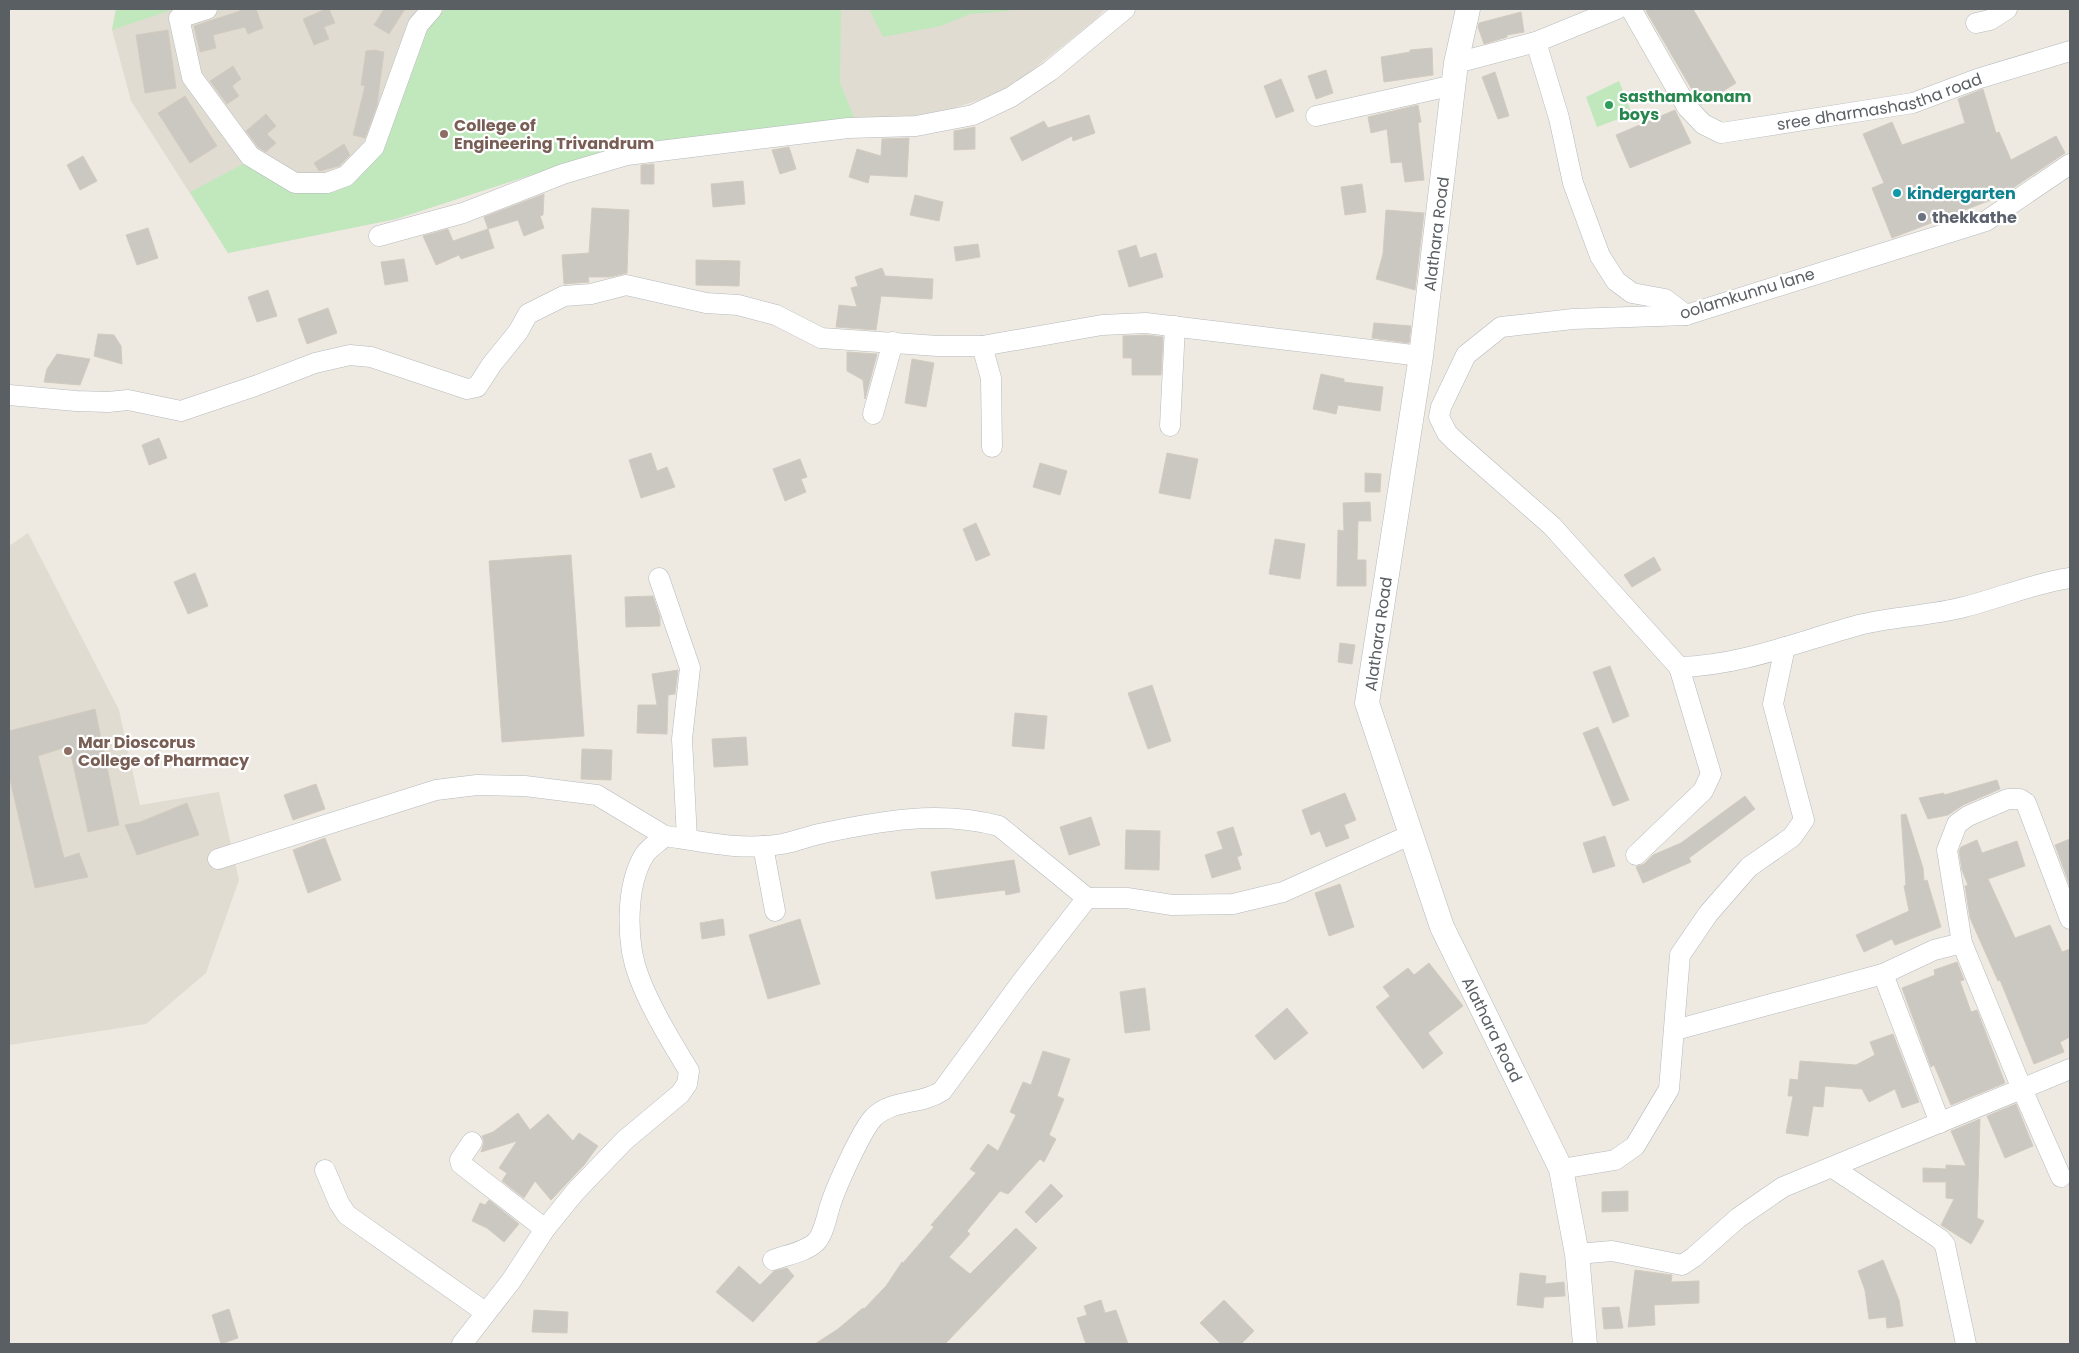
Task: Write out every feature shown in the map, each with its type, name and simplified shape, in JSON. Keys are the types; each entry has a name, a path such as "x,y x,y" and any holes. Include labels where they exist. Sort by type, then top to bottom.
{"street":[{"path":"207,9 179,18 192,77 250,156 295,182 327,183 346,176 374,147 418,25 432,9"},
{"path":"379,236 462,213 563,174 627,155 848,128 916,126 973,115 1011,97 1050,71 1126,9"},
{"name":"Alathara Road","path":"1468,9 1455,74 1421,356 1367,703 1410,835 1425,871 1442,927 1561,1169 1577,1254 1585,1344"},
{"path":"1316,116 1455,74 1617,9"},
{"name":"sree dharmashastha road","path":"1631,9 1686,107 1703,124 1721,133 1914,103 1977,79 2070,52"},
{"path":"1976,23 1990,20 2007,9"},
{"path":"1536,42 1559,118 1573,184 1600,256 1616,281 1632,293 1666,299 1686,314"},
{"name":"oolamkunnu lane","path":"1679,667 1552,526 1447,433 1440,417 1441,407 1466,356 1501,327 1573,319 1686,314 1986,221 2070,164"},
{"path":"9,395 76,401 108,402 128,400 181,410 255,386 315,363 350,355 371,357 467,389 477,387 492,364 518,332 528,314 564,296 591,294 626,286 706,303 738,305 776,315 821,338 938,346 982,346 1102,325 1146,323 1421,356"},
{"path":"1170,426 1175,326"},
{"path":"873,414 893,342"},
{"path":"982,346 991,378 992,446"},
{"path":"659,578 690,668 682,739 687,839"},
{"path":"1636,855 1703,791 1711,774 1679,667 1706,667 1861,625 1962,608 2051,581 2070,578"},
{"path":"1561,1169 1616,1160 1635,1146 1669,1089 1680,955 1708,914 1749,867 1792,837 1804,820 1773,704 1785,647"},
{"path":"218,859 436,790 477,785 525,786 597,795 665,836 739,847 782,844 817,834 896,819 947,817 983,822 1000,826 1087,898 1128,898 1172,905 1233,904 1283,892 1410,835"},
{"path":"2062,1177 2022,1089 1962,943 1947,850 1949,839 1957,824 1968,816 2008,800 2020,799 2026,803 2070,919"},
{"path":"462,1344 511,1281 545,1229 575,1192 625,1140 680,1094 687,1084 688,1071 638,976 630,933 630,902 636,874 646,854 665,836"},
{"path":"763,846 775,911"},
{"path":"774,1260 808,1248 817,1242 832,1199 869,1124 885,1109 904,1102 925,1100 942,1091 1020,984 1087,898"},
{"path":"1675,1030 1883,974 1934,950 1962,943"},
{"path":"1883,974 1940,1123"},
{"path":"1577,1254 1612,1251 1682,1264 1694,1257 1738,1218 1783,1187 2070,1069"},
{"path":"472,1142 460,1160 461,1164 545,1229"},
{"path":"1833,1168 1940,1239 1945,1245 1966,1344"},
{"path":"325,1170 339,1203 347,1215 485,1312"}],"shaded area":[{"name":"College of Engineering Trivandrum","path":"116,9 1105,9 1095,20 1006,91 939,113 617,147 396,219 228,253 131,101 112,30"},
{"name":"Mar Dioscorus College of Pharmacy","path":"28,533 119,710 140,805 219,792 239,880 206,973 146,1024 9,1045 9,546"}],"green space":[{"path":"116,9 174,9 112,30"},
{"path":"445,9 841,9 840,83 856,122 617,147 396,219 228,253 190,192 245,163 297,193 335,192 383,152 428,29"},
{"path":"869,9 1014,9 970,14 941,26 883,37"},
{"name":"sasthamkonam boys","path":"1619,81 1632,114 1597,127 1586,97"}],"building":[{"path":"239,9 256,9 263,28 248,34 245,27 213,35 216,48 200,52 194,26 240,11"},
{"path":"329,9 335,23 324,27 329,39 314,45 303,19"},
{"path":"384,9 405,9 389,34 374,25"},
{"path":"1649,9 1693,9 1736,83 1701,105 1646,11"},
{"path":"1521,12 1524,32 1507,35 1507,37 1484,44 1478,27 1479,23"},
{"path":"168,30 176,88 145,93 136,35"},
{"path":"1432,48 1433,75 1384,82 1381,57 1410,52 1410,50"},
{"path":"366,51 384,52 377,105 365,138 353,135 365,86 361,85"},
{"path":"233,66 241,79 232,86 239,96 227,104 210,81"},
{"path":"1326,70 1333,93 1316,99 1308,76"},
{"path":"1495,72 1509,116 1498,119 1482,77"},
{"path":"1281,79 1294,111 1276,118 1264,86"},
{"path":"1983,89 1996,133 1999,132 2011,160 2056,136 2065,153 2001,196 1892,238 1872,188 1884,183 1863,134 1892,122 1902,145 1965,123 1958,99"},
{"path":"185,96 217,146 190,163 158,113"},
{"path":"1418,105 1421,122 1418,123 1424,180 1405,182 1402,162 1391,163 1387,129 1371,133 1368,117"},
{"path":"1675,110 1691,143 1630,168 1616,135"},
{"path":"266,114 276,126 267,134 276,143 266,152 258,147 246,131"},
{"path":"1089,115 1095,133 1073,141 1072,136 1022,161 1010,138 1044,121 1048,128"},
{"path":"975,127 975,149 954,150 954,131"},
{"path":"909,138 907,177 870,175 868,183 849,177 857,149 881,156 882,139"},
{"path":"344,144 350,155 339,166 319,171 314,163"},
{"path":"789,147 796,169 780,174 772,150"},
{"path":"83,156 97,181 80,190 67,165"},
{"path":"654,164 654,184 641,184 641,165"},
{"path":"743,181 745,204 713,207 711,184"},
{"path":"1362,184 1366,212 1345,215 1341,187"},
{"path":"544,194 543,215 540,216 544,228 524,236 518,220 488,229 484,217"},
{"path":"915,195 943,202 939,221 910,215"},
{"path":"592,208 629,210 627,273 610,277 588,277 589,282 564,284 562,255 589,253"},
{"path":"1386,210 1424,213 1415,290 1376,279 1383,254"},
{"path":"148,228 158,258 137,265 126,235"},
{"path":"448,229 453,241 488,229 494,248 461,259 459,255 436,265 423,236"},
{"path":"978,244 980,257 956,261 954,247"},
{"path":"1136,245 1140,258 1156,253 1163,277 1129,287 1118,251"},
{"path":"404,259 408,281 385,285 381,262"},
{"path":"696,260 740,261 739,286 696,285"},
{"path":"882,268 885,276 933,279 932,299 881,296 876,330 836,327 839,305 857,307 851,288 858,286 855,277"},
{"path":"268,290 277,316 257,322 248,297"},
{"path":"328,308 337,333 307,344 298,319"},
{"path":"1374,323 1411,326 1409,343 1372,338"},
{"path":"98,334 114,335 121,346 122,364 94,356"},
{"path":"1146,335 1163,337 1161,375 1132,375 1132,358 1123,358 1123,336"},
{"path":"847,352 877,354 865,399 863,380 847,371"},
{"path":"57,354 90,359 80,385 44,382 47,369"},
{"path":"912,359 934,363 926,407 905,403"},
{"path":"1321,374 1344,379 1344,382 1383,387 1380,411 1338,405 1336,414 1313,409"},
{"path":"159,438 167,458 149,465 142,445"},
{"path":"651,453 657,471 667,467 675,487 641,498 629,460"},
{"path":"1167,453 1198,459 1190,499 1159,493"},
{"path":"800,459 807,477 801,479 806,492 785,501 773,469"},
{"path":"1040,463 1067,471 1060,495 1033,487"},
{"path":"1365,473 1381,474 1380,492 1365,492"},
{"path":"1370,502 1371,521 1358,521 1357,560 1366,560 1366,586 1337,586 1338,530 1344,531 1343,503"},
{"path":"976,523 990,555 976,561 963,529"},
{"path":"1275,539 1305,544 1300,579 1269,574"},
{"path":"571,555 584,736 502,742 489,561"},
{"path":"1654,557 1661,570 1632,587 1624,575"},
{"path":"195,573 208,606 188,614 174,582"},
{"path":"653,596 660,617 660,626 626,627 625,597"},
{"path":"1340,643 1355,645 1352,664 1338,662"},
{"path":"1610,666 1629,716 1613,723 1593,672"},
{"path":"678,670 675,694 668,695 667,734 637,733 638,705 657,705 652,674"},
{"path":"1152,685 1171,741 1148,749 1128,693"},
{"name":"Mar Dioscorus College of Pharmacy","path":"95,709 119,825 88,832 69,746 38,756 64,858 79,853 88,877 35,888 9,775 9,731"},
{"path":"1015,713 1047,716 1044,749 1012,746"},
{"path":"1598,727 1629,800 1613,806 1583,733"},
{"path":"746,737 748,765 714,767 712,739"},
{"path":"582,749 612,750 611,780 581,779"},
{"path":"1997,780 2000,789 1963,805 1948,815 1928,819 1919,798 1944,793 1944,795"},
{"path":"316,784 325,809 293,820 284,795"},
{"path":"1345,793 1356,820 1344,825 1349,838 1326,847 1320,831 1311,835 1302,810"},
{"path":"1745,796 1755,809 1689,858 1691,862 1643,883 1636,867 1644,864 1653,855 1681,843"},
{"path":"187,803 199,835 137,855 125,825 140,822"},
{"path":"1906,814 1923,868 1924,881 1927,880 1941,927 1895,945 1892,939 1864,952 1856,935 1909,911 1904,886 1906,885 1901,815"},
{"path":"1091,817 1100,845 1069,855 1060,827"},
{"path":"1233,827 1242,855 1237,857 1241,869 1212,878 1205,855 1223,849 1217,832"},
{"path":"1126,830 1160,831 1159,870 1125,869"},
{"path":"1605,836 1615,866 1593,873 1583,843"},
{"path":"325,838 341,880 308,893 293,850"},
{"path":"2070,839 2070,886 2055,845"},
{"path":"1977,840 1982,853 2017,841 2025,866 1988,879 2015,938 2050,925 2062,952 2070,949 2070,1037 2060,1042 2064,1052 2034,1064 2000,980 1998,981 1970,918 1965,886 1968,885 1962,870 1959,851 1961,847"},
{"path":"1014,860 1020,892 1006,895 1005,890 936,899 931,872"},
{"path":"1340,884 1354,927 1329,936 1315,893"},
{"path":"723,919 725,935 702,939 700,923"},
{"path":"800,919 820,984 768,999 749,935"},
{"path":"1957,962 1964,980 1960,981 1971,1012 1977,1010 2005,1083 1951,1105 1934,1065 1931,1067 1902,988 1935,975 1934,970"},
{"path":"1429,963 1463,1006 1428,1033 1443,1053 1423,1069 1376,1007 1390,996 1383,987 1408,968 1414,975"},
{"path":"1145,988 1150,1030 1125,1033 1120,992"},
{"path":"1287,1008 1308,1033 1275,1060 1255,1036"},
{"path":"1893,1034 1919,1102 1902,1108 1895,1089 1869,1102 1862,1089 1825,1086 1823,1107 1813,1106 1808,1136 1786,1133 1793,1096 1788,1096 1790,1079 1798,1080 1800,1061 1856,1065 1875,1055 1870,1042"},
{"path":"1043,1051 1070,1059 1057,1096 1064,1099 1049,1135 1056,1139 1044,1162 1040,1159 1008,1194 1000,1191 967,1231 970,1234 949,1257 970,1274 1016,1228 1037,1248 945,1344 815,1344 864,1309 886,1286 902,1262 934,1227 931,1225 976,1173 970,1169 988,1144 998,1151 1016,1115 1010,1112 1023,1082 1031,1085"},
{"path":"2016,1104 2033,1146 2005,1158 1987,1116"},
{"path":"518,1113 530,1130 548,1114 573,1141 579,1133 598,1146 584,1165 551,1200 535,1181 524,1198 502,1181 507,1173 499,1168 517,1141 481,1152 484,1142 482,1136 493,1132"},
{"path":"1980,1119 1977,1218 1984,1221 1971,1244 1941,1225 1954,1199 1946,1198 1946,1182 1923,1182 1923,1168 1946,1169 1946,1165 1966,1166 1951,1131"},
{"path":"1051,1184 1063,1196 1036,1223 1025,1212"},
{"path":"1628,1191 1628,1211 1602,1212 1602,1192"},
{"path":"489,1200 519,1224 504,1242 487,1228 472,1221 480,1203 485,1205"},
{"path":"1883,1260 1899,1300 1903,1326 1887,1328 1886,1317 1869,1319 1865,1290 1858,1271"},
{"path":"739,1266 760,1285 774,1271 787,1268 794,1276 753,1322 716,1292"},
{"path":"1635,1270 1672,1275 1671,1282 1699,1281 1699,1303 1654,1305 1655,1325 1628,1327"},
{"path":"1520,1273 1546,1276 1545,1284 1564,1282 1565,1296 1544,1297 1543,1308 1517,1305"},
{"path":"1101,1300 1105,1313 1116,1310 1128,1344 1086,1344 1077,1318 1087,1315 1084,1306"},
{"path":"1224,1300 1254,1331 1241,1344 1221,1344 1200,1323"},
{"path":"1619,1307 1623,1328 1604,1329 1602,1308"},
{"path":"229,1309 238,1338 221,1344 212,1315"},
{"path":"534,1310 568,1312 567,1333 532,1332"}],"place":[{"name":"sasthamkonam boys","path":"1609,105"},
{"name":"College of Engineering Trivandrum","path":"444,134"},
{"name":"kindergarten","path":"1897,193"},
{"name":"thekkathe","path":"1922,217"},
{"name":"Mar Dioscorus College of Pharmacy","path":"68,751"}]}
